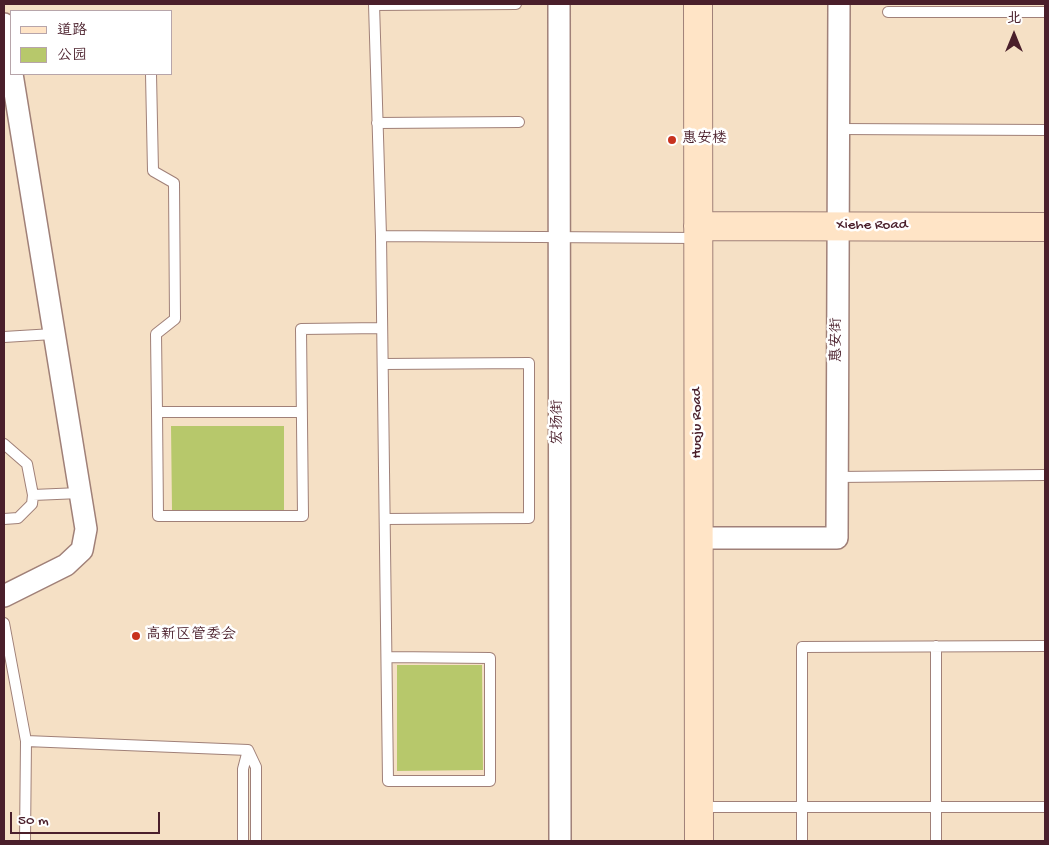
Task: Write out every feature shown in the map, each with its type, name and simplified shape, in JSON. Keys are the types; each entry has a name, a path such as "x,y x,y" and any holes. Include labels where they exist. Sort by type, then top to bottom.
{"street":[{"name":"宏扬街","path":"559,4 560,841"},
{"name":"Huoju Road","path":"698,4 699,841"},
{"name":"惠安街","path":"698,538 837,538 839,4"},
{"path":"4,24 10,60"},
{"path":"4,596 66,564 82,550 86,529 12,75"},
{"name":"Xiehe Road","path":"698,232 838,226 1045,227"}],"lane":[{"path":"388,657 490,658 490,781 388,781 388,657 381,236 374,4 516,4"},
{"path":"888,12 1045,12"},
{"path":"152,75 153,171 174,183 175,319 156,334 158,516 303,516 301,329 382,328"},
{"path":"377,124 519,122"},
{"path":"838,129 1045,130"},
{"path":"381,236 559,237 698,232"},
{"path":"4,337 54,334"},
{"path":"383,364 529,363 530,518 385,519"},
{"path":"157,412 302,412"},
{"path":"4,444 28,464 33,495 32,504 18,518 4,519"},
{"path":"837,477 1045,475"},
{"path":"33,495 80,493"},
{"path":"4,623 26,741 25,841"},
{"path":"936,646 936,841"},
{"path":"802,841 802,647 1045,646"},
{"path":"26,741 248,750"},
{"path":"243,841 243,769 248,750"},
{"path":"248,750 256,767 256,841"},
{"path":"699,807 1045,807"}],"green space":[{"path":"171,426 284,426 284,510 172,510"},
{"path":"397,665 482,665 483,770 397,771"}],"place":[{"name":"惠安楼","path":"672,140"},
{"name":"高新区管委会","path":"136,636"}]}
